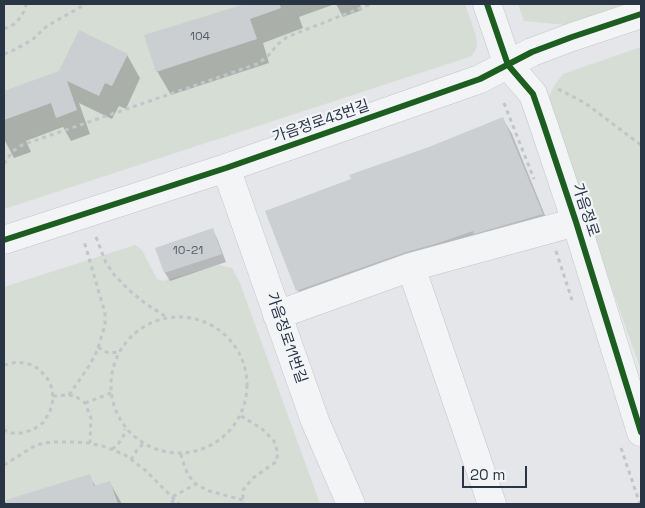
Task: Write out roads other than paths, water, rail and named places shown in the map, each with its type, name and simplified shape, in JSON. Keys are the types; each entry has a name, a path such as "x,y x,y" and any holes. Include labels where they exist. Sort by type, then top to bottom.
{"street":[{"name":"가음정로","path":"487,4 508,64 533,94 576,222 641,432"},
{"name":"가음정로43번길","path":"4,240 226,168 480,79 532,52 641,14"},
{"name":"가음정로11번길","path":"226,168 315,421 351,504"},
{"path":"277,314 411,267 576,222"},
{"path":"411,267 492,504"}]}
